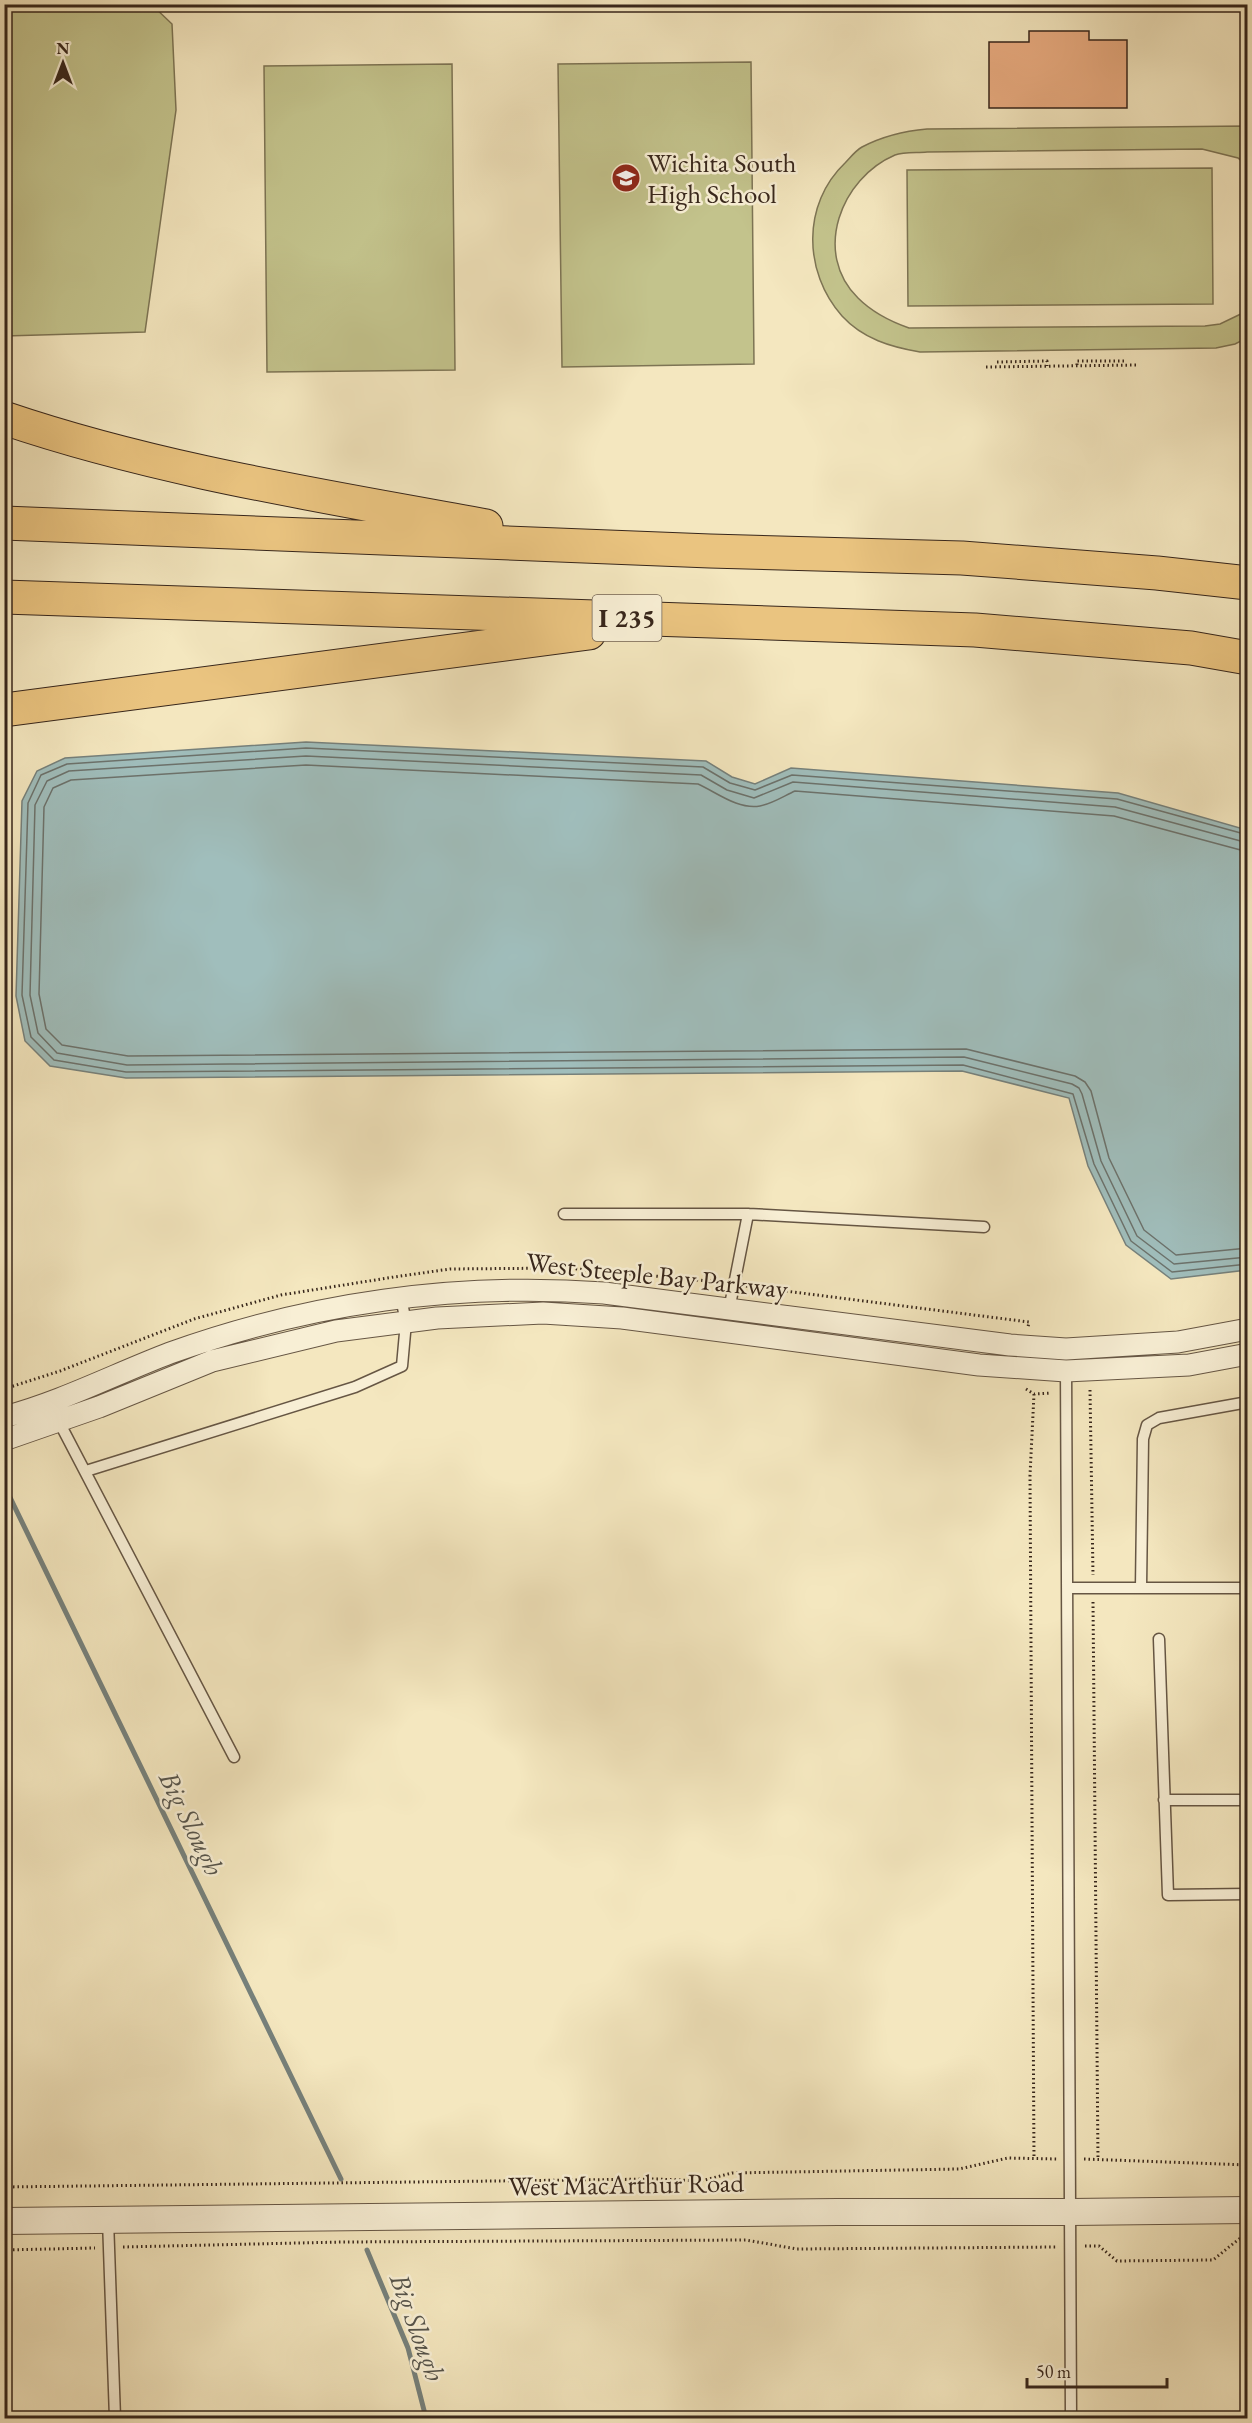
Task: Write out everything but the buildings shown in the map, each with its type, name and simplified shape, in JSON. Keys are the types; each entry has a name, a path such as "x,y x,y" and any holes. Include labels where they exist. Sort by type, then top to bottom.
{"highway":[{"path":"4,418 169,464 273,486 600,547"},
{"path":"4,524 600,547 962,558 1157,573 1248,583"},
{"name":"I 235","path":"4,597 975,630 1191,648 1248,658"},
{"path":"4,710 687,620"}],"street":[{"name":"West Steeple Bay Parkway","path":"4,1417 48,1402 170,1353 259,1324 359,1303 500,1289 550,1289 604,1293 1010,1345 1066,1348 1178,1342 1248,1329"},
{"name":"West Steeple Bay Parkway","path":"4,1440 60,1421 212,1361 336,1331 436,1318 543,1313 622,1318 980,1365 1066,1381 1189,1365 1248,1354"},
{"name":"West MacArthur Road","path":"4,2221 1248,2210"}],"lane":[{"path":"564,1214 748,1214 984,1227"},
{"path":"730,1332 729,1308 748,1214"},
{"path":"86,1471 355,1387 402,1366 406,1322 401,1298"},
{"path":"1066,1348 1071,2418"},
{"path":"48,1402 60,1421 234,1757"},
{"path":"1141,1588 1143,1439 1147,1425 1159,1418 1248,1402"},
{"path":"1067,1588 1248,1588"},
{"path":"1159,1639 1168,1895 1248,1894"},
{"path":"1164,1800 1248,1800"},
{"path":"108,2220 115,2418"}],"path":[{"path":"997,362 1047,361 1047,366"},
{"path":"1077,366 1077,361 1125,361"},
{"path":"986,367 1137,365"},
{"path":"1034,1394 1066,1381 1091,1390 1098,2160"},
{"path":"1022,1386 1034,1394"},
{"path":"1034,1394 1030,1475 1034,2159"},
{"path":"4,2187 657,2179 701,2181 732,2173 959,2169 1008,2158 1248,2165"},
{"path":"4,2250 342,2242 734,2240 797,2249 1099,2246 1117,2261 1213,2260 1239,2239 1248,2239"}],"green space":[{"path":"4,5 152,5 172,24 176,110 145,332 5,336"},
{"path":"751,62 754,364 562,367 558,64"},
{"path":"452,64 455,370 267,372 264,66"},
{"path":"1247,126 1247,166 1238,158 1202,149 927,152 895,155 876,166 847,198 839,218 835,239 837,260 844,280 858,298 882,316 909,328 1205,326 1220,324 1247,311 1247,338 1235,344 1216,348 920,352 878,341 859,331 842,316 829,298 820,279 814,259 813,238 815,218 821,198 831,180 853,155 862,147 878,140 927,129"},
{"path":"1212,168 1213,304 908,306 907,170"}],"water":[{"path":"306,742 706,761 732,777 755,784 791,768 1118,793 1247,830 1247,1270 1171,1279 1126,1245 1088,1166 1069,1098 962,1071 126,1078 50,1066 25,1041 16,996 22,801 37,771 65,758"}],"waterway":[{"name":"Big Slough","path":"4,1485 341,2179"},
{"name":"Big Slough","path":"367,2250 408,2348 426,2418"}],"place":[{"name":"Wichita South High School","path":"626,178"}]}
